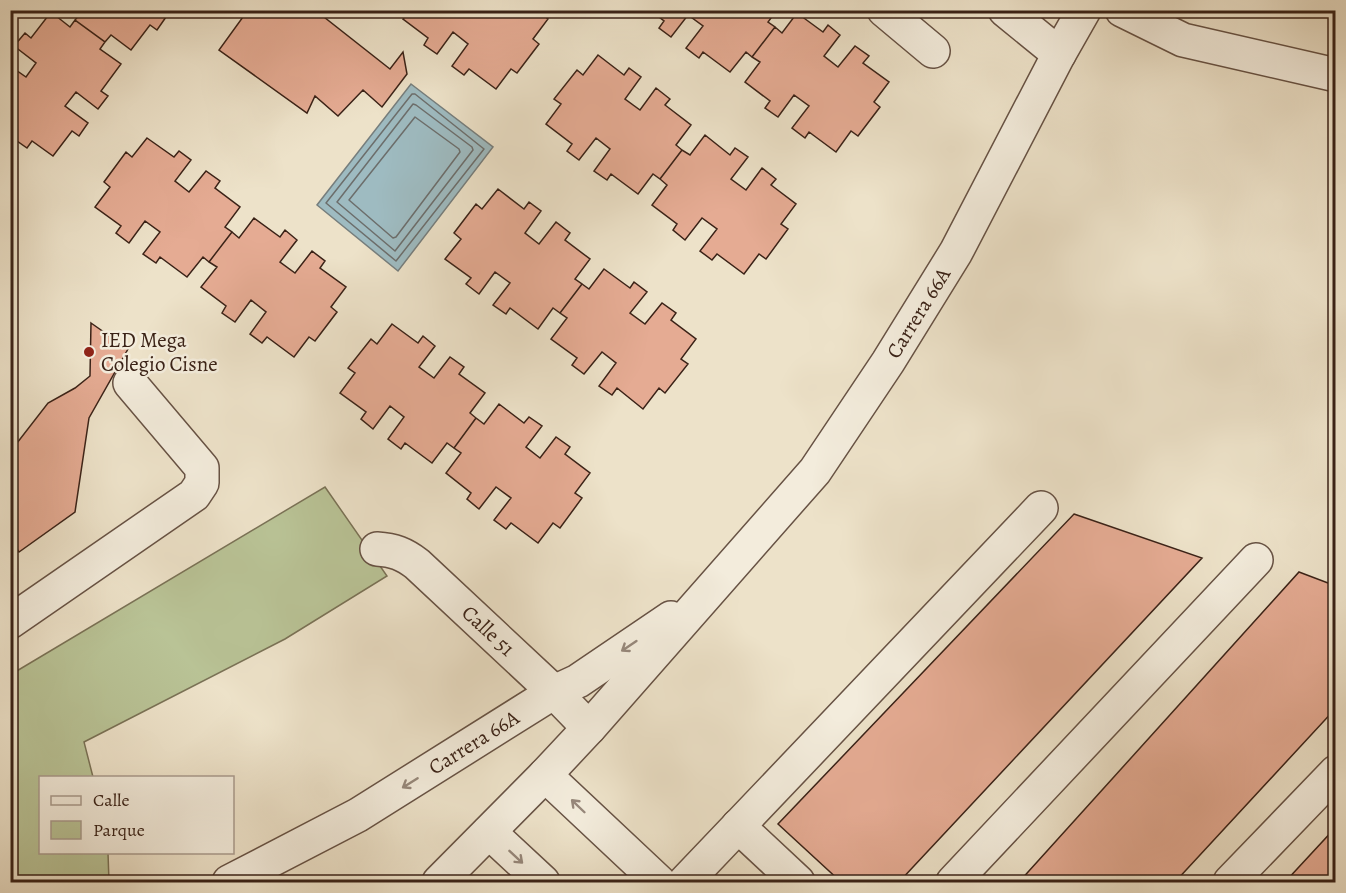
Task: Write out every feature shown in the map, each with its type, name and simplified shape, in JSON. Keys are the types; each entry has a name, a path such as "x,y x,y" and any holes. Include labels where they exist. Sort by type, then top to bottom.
{"street":[{"path":"884,10 933,51"},
{"path":"1005,10 1059,54"},
{"name":"Carrera 66A","path":"439,882 589,728 815,471 888,362 956,252 1084,10"},
{"path":"1122,10 1183,40 1335,75"},
{"path":"10,622 194,495 202,483 202,468 130,383"},
{"path":"686,882 1041,508"},
{"name":"Calle 51","path":"377,549 394,550 417,564 554,692 589,728"},
{"path":"953,882 1256,560"},
{"name":"Carrera 66A","path":"229,882 358,815 554,692 578,681 712,590"},
{"path":"1230,882 1335,772"},
{"path":"545,775 659,882"},
{"path":"738,826 798,882"},
{"path":"489,832 543,882"}],"green space":[{"path":"325,487 387,576 285,639 84,742 93,776 39,776 39,854 108,854 109,882 11,882 10,675"}],"water":[{"path":"411,84 493,147 398,271 317,205"}],"building":[{"path":"78,10 158,10 166,17 157,30 150,25 131,50 111,35 105,42 75,20 81,13"},
{"path":"248,10 315,10 390,69 403,52 407,74 382,107 363,90 338,116 315,96 307,113 219,50"},
{"path":"410,10 537,10 548,19 533,39 539,44 517,73 511,69 496,89 469,69 464,75 452,66 468,44 453,32 437,54 424,45 428,38 403,19"},
{"path":"650,10 777,10 768,22 775,27 752,57 746,52 730,72 703,52 699,58 686,48 703,26 688,15 671,37 659,28 664,21"},
{"path":"51,12 70,27 75,20 105,42 100,49 121,64 101,91 108,96 98,109 76,92 65,106 88,123 79,136 72,131 53,156 32,141 27,148 10,136 10,66 26,77 36,63 14,46 25,33 31,38"},
{"path":"797,13 823,32 828,25 840,35 824,56 838,67 855,46 869,56 863,63 889,82 874,102 880,107 858,136 851,131 836,152 809,132 805,138 792,128 809,106 794,95 778,117 765,108 770,101 745,82 760,62 752,57 775,27 782,33"},
{"path":"598,55 624,75 629,68 641,77 625,99 640,110 656,88 670,99 665,105 691,125 676,145 682,150 660,179 653,174 638,194 611,174 607,180 594,171 610,149 596,138 579,160 567,151 572,144 546,124 561,104 554,99 577,70 583,75"},
{"path":"705,135 730,155 735,148 748,157 731,179 746,190 762,168 776,179 771,185 796,204 781,224 788,229 766,259 759,254 744,274 717,254 712,260 700,251 717,229 702,218 685,240 673,230 677,224 652,205 667,185 660,179 682,150 690,155"},
{"path":"147,138 174,157 179,151 191,160 175,181 189,192 206,171 220,181 215,188 240,207 225,227 232,232 209,262 203,257 187,277 160,257 156,263 143,254 160,232 145,221 129,243 116,233 121,226 95,207 110,187 104,182 126,152 132,157"},
{"path":"498,189 524,209 529,202 541,211 525,233 539,244 556,222 570,233 565,240 590,259 575,279 582,284 560,313 553,308 538,329 510,308 506,314 493,305 510,283 495,272 479,294 466,284 471,278 445,259 461,239 454,233 476,204 482,209"},
{"path":"254,218 280,237 285,230 297,240 280,262 295,273 312,251 325,261 320,268 346,287 331,307 337,312 315,341 309,337 294,357 267,337 262,343 250,334 266,312 251,300 235,322 222,313 226,306 201,287 217,267 209,262 232,232 239,238"},
{"path":"604,269 630,288 634,282 647,292 630,313 645,324 662,303 676,313 671,320 696,339 681,359 688,364 665,393 659,388 643,409 617,388 612,395 599,386 616,363 602,352 584,374 572,365 577,358 551,339 567,318 560,313 582,284 589,289"},
{"path":"91,323 128,349 89,418 75,512 19,552 10,539 10,452 48,403 75,388 90,376"},
{"path":"392,324 418,343 423,336 435,346 419,367 434,378 450,357 464,367 459,374 485,393 470,413 476,418 454,448 447,443 432,463 405,443 401,449 388,439 404,417 390,406 373,429 361,419 366,412 340,393 355,373 348,368 371,339 377,344"},
{"path":"499,404 524,423 529,417 542,426 526,447 540,458 556,437 570,447 565,454 590,473 575,493 582,498 560,528 553,523 538,543 511,523 506,529 494,520 511,498 496,487 479,509 467,499 471,493 446,473 461,453 454,448 476,418 484,424"},
{"path":"1074,514 1202,558 899,882 841,882 778,824"},
{"path":"1299,572 1336,586 1336,708 1175,882 1019,882"},
{"path":"1336,827 1336,882 1285,882"}],"place":[{"name":"IED Mega Colegio Cisne","path":"89,352"}]}
